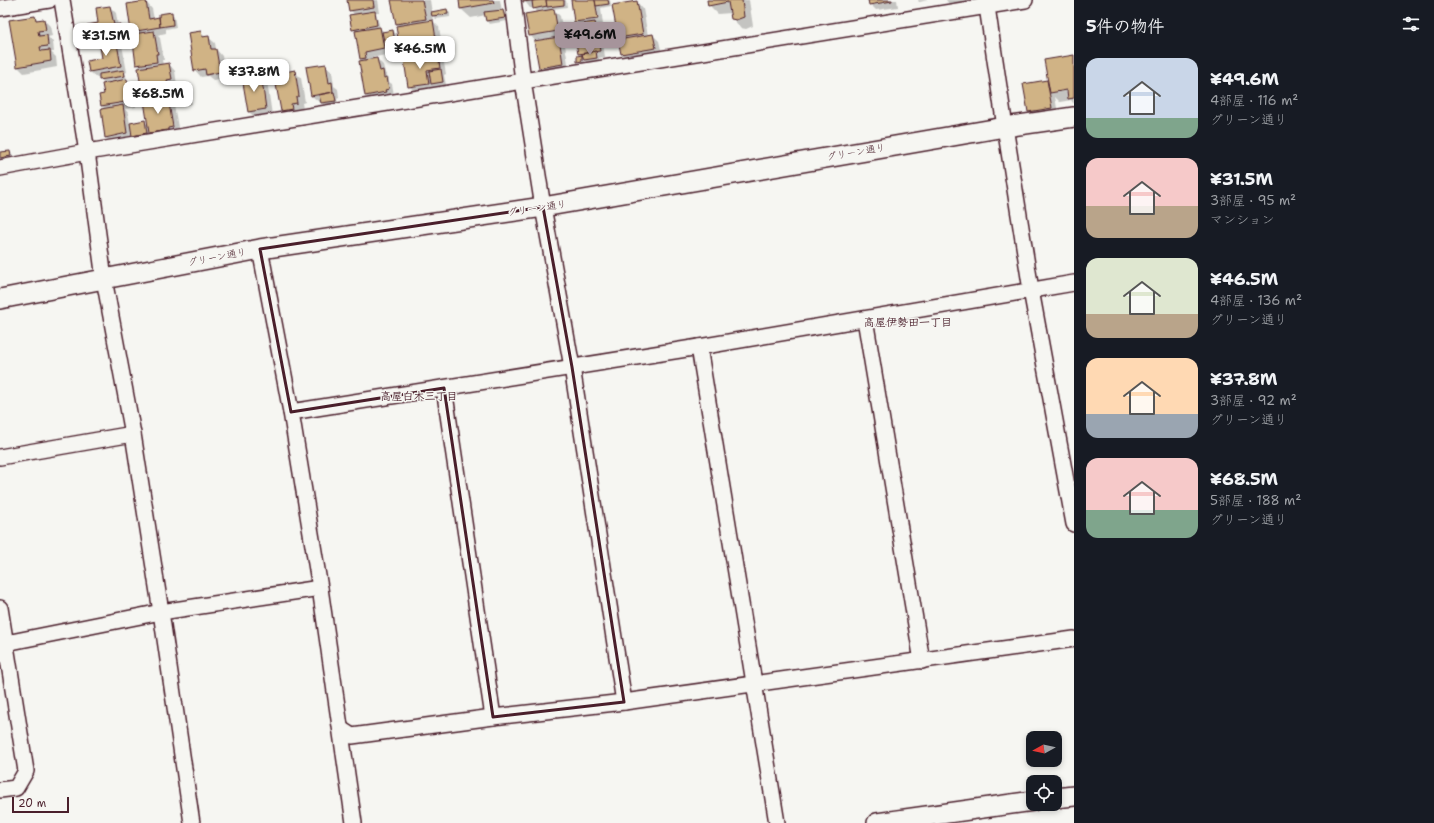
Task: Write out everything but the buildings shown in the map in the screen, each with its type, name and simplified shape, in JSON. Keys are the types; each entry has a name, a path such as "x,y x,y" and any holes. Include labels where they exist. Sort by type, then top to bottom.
{"street":[{"path":"0,8 49,0"},
{"path":"62,0 87,152 104,279 133,434 192,823"},
{"path":"513,0 523,81 543,207 572,367 624,702"},
{"path":"0,168 87,152 987,3 1025,0"},
{"path":"987,3 1031,290 1074,524"},
{"name":"グリーン通り","path":"0,299 260,249 543,207 1005,126 1074,117"},
{"path":"260,249 291,412 320,588 354,823"},
{"path":"291,412 699,347 1074,283"},
{"path":"865,319 922,661"},
{"path":"699,347 777,823"},
{"path":"444,388 493,717"},
{"path":"0,457 133,434"},
{"path":"6,643 161,612 320,588"},
{"path":"0,608 26,771 16,788 0,790"},
{"path":"341,729 352,736 493,717 624,702 1074,639"},
{"path":"1062,797 1074,796"},
{"path":"877,823 1026,802"}],"highlighted area":[{"path":"543,207 572,367 624,702 493,717 444,388 291,412 260,249"}],"district":[{"name":"高屋伊勢田一丁目","path":"908,322"},
{"name":"高屋白木三丁目","path":"419,396"}]}
